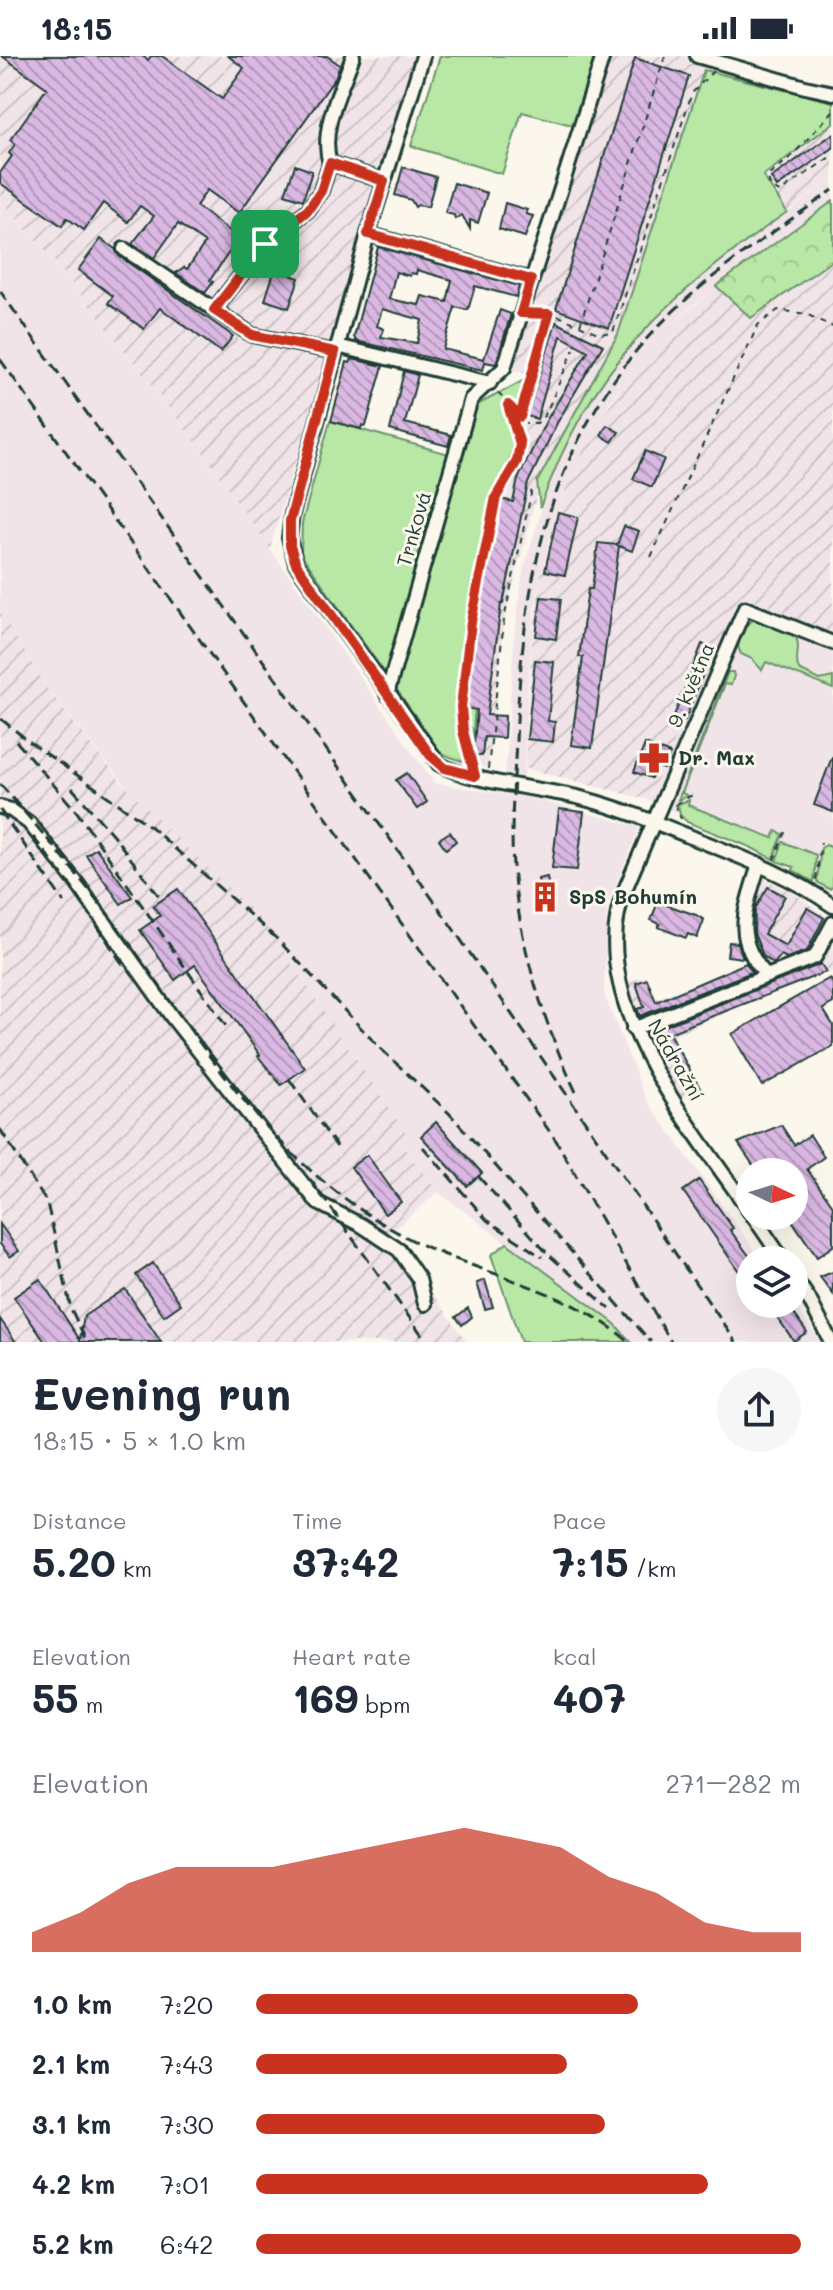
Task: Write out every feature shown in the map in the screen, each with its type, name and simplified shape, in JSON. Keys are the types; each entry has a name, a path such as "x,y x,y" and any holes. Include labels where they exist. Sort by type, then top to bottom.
{"street":[{"path":"214,310 265,244 308,210 321,191 330,163 326,151 328,131 353,56"},
{"path":"423,56 368,234 292,514 290,546 296,564 435,760 445,768 581,798 654,822 787,877 833,906"},
{"name":"Trnková","path":"387,694 471,399 504,368 603,56"},
{"path":"697,56 719,62 740,62 833,93"},
{"path":"330,163 384,181"},
{"path":"368,234 531,280"},
{"path":"124,249 252,335 336,349 490,383"},
{"name":"9. května","path":"654,822 745,608 833,643"},
{"path":"0,807 11,810 29,823 76,882 172,1017 318,1203 361,1225 399,1250 419,1279 425,1304"},
{"name":"Nádražní","path":"654,822 621,900 614,930 617,975 633,1029 662,1082 736,1192"},
{"path":"759,864 742,923 752,960 766,975"},
{"path":"633,1029 815,957 833,923"},
{"path":"808,1298 831,1342"}],"path":[{"path":"580,325 665,56"},
{"path":"521,313 549,314 600,334 613,332 692,93 711,76 719,62"},
{"path":"833,111 792,156 768,176 770,187 780,192 833,155"},
{"path":"651,557 758,325 778,310 806,314 833,327"},
{"path":"520,417 549,314"},
{"path":"490,383 520,417 532,424 545,415 574,349"},
{"path":"476,776 463,731 461,707 471,622 496,497 517,461 520,444 508,405"},
{"path":"476,776 532,489"},
{"path":"676,804 696,793"},
{"path":"774,862 787,828"},
{"path":"816,883 821,842"}],"shaded area":[{"path":"0,56 414,56 270,549 199,447 57,264 0,200"},
{"path":"611,56 697,56 707,59 618,334 537,482 537,494 504,620 488,768 469,765 475,710 464,709 473,623 499,499 532,376 508,369"},
{"path":"833,123 833,179 787,212 763,176"},
{"path":"833,179 833,201 693,305 630,373 610,402 567,485 549,542 535,606 523,796 640,827 607,905 604,994 647,1101 736,1224 736,1230 740,1230 752,1246 736,1246 736,1318 804,1318 821,1342 631,1342 614,1323 438,1192 398,1140 406,1134 46,687 0,611 0,200 57,264 199,447 434,783 504,794 514,639 523,571 551,478 578,420 616,362 657,314 705,272"},
{"path":"833,260 833,633 741,595 648,800 525,768 532,641 541,575 567,485 594,429 650,348 716,286 751,317"},
{"path":"741,594 833,633 833,893 785,862 648,800"},
{"path":"0,611 46,687 122,783 264,923 407,1134 398,1140 438,1192 390,1233 467,1342 0,1342"},
{"path":"754,874 795,894 833,921 833,971 786,986 672,1037 700,1088 680,1099 640,1033 625,983 647,976 656,999 749,962 736,912"}],"green space":[{"path":"440,56 595,56 572,125 522,112 502,174 411,146"},
{"path":"704,70 833,102 833,123 763,176 787,212 669,305 637,338 609,374 583,413 560,457 540,508 537,482 618,334"},
{"path":"833,201 833,260 751,318 716,286"},
{"path":"532,376 499,499 473,623 464,708 475,709 471,754 467,763 442,754 301,554 302,523 330,421 463,458 477,405"},
{"path":"753,620 794,634 798,643 799,670 820,680 833,677 833,689 766,662 762,670 752,659 741,654 738,645 740,635"},
{"path":"728,672 733,672 734,676 731,685 725,684 682,793 688,796 678,800"},
{"path":"689,800 688,805 773,838 776,831 783,834 773,859 687,822 680,815 678,804"},
{"path":"783,842 816,855 814,882 793,870 794,867 776,861"},
{"path":"826,845 833,848 833,887 829,889 817,882 821,848"},
{"path":"507,1243 614,1323 631,1342 521,1342 491,1255"}],"building":[{"path":"2,56 142,56 148,60 151,56 162,56 222,99 244,68 228,56 327,56 340,65 335,78 239,213 207,190 196,206 239,238 210,280 213,282 205,293 176,273 184,267 187,269 205,243 178,224 154,258 132,244 154,216 140,206 128,222 103,203 84,230 67,218 62,226 0,183 0,173 12,156 9,153 15,144 10,140 47,88"},
{"path":"635,58 689,76 609,328 556,309"},
{"path":"833,134 833,148 777,187 771,178"},
{"path":"295,165 312,171 303,200 285,194"},
{"path":"403,167 436,177 428,207 415,207 411,200 395,195"},
{"path":"454,183 487,193 478,223 470,220 470,229 462,215 455,219 454,215 445,213"},
{"path":"505,203 527,210 526,214 533,216 525,237 499,229"},
{"path":"101,239 119,256 233,336 221,352 160,308 144,329 108,303 113,296 78,270"},
{"path":"378,247 519,286 516,297 475,286 468,310 455,307 443,349 484,359 500,310 511,314 496,364 485,362 483,370 356,341 354,337","holes":["417,270 452,280 447,302 422,296 419,305 389,299 396,272 410,276","382,309 422,320 417,343 381,337 384,329 377,326"]},
{"path":"275,269 299,278 289,308 265,300"},
{"path":"556,322 603,345 557,423 528,483 501,604 487,715 505,716 504,738 484,737 482,756 473,755 477,710 465,708 466,697 474,625 501,499 513,502 518,479 546,421 588,351 561,336 537,419 527,416"},
{"path":"352,359 383,366 366,426 362,425 361,429 331,421 347,362 350,363"},
{"path":"404,371 418,375 405,423 451,435 448,446 390,430"},
{"path":"607,425 619,432 612,442 601,435"},
{"path":"645,451 664,459 652,487 633,479"},
{"path":"558,512 578,517 565,575 545,571"},
{"path":"624,526 639,531 632,551 619,546 592,748 571,745 588,589 592,589 598,543 617,545"},
{"path":"541,597 561,599 556,639 536,636"},
{"path":"702,644 713,649 685,720 674,716"},
{"path":"535,660 554,662 548,721 555,722 553,742 527,739"},
{"path":"645,744 670,754 664,769 656,766 651,778 634,772"},
{"path":"833,757 833,812 814,805"},
{"path":"407,773 427,802 417,809 396,780"},
{"path":"559,809 584,812 577,870 552,868"},
{"path":"450,832 456,841 446,849 439,839"},
{"path":"96,848 132,897 121,904 86,855"},
{"name":"SpS Bohumín","path":"547,877 552,908 543,909 538,879"},
{"path":"768,887 785,896 764,934 786,946 807,908 824,918 807,951 787,958 781,955 774,964 763,956 754,933 755,909"},
{"path":"178,889 305,1068 281,1085 195,965 175,980 140,930 160,916 153,906"},
{"path":"658,902 704,920 697,938 688,934 686,938 658,927 660,924 651,920"},
{"path":"729,942 738,943 743,958 727,956"},
{"path":"746,963 752,972 640,1016 637,1009 644,1007 636,983 647,979 656,1002"},
{"path":"821,964 826,972 669,1033 700,1088 691,1093 659,1037 651,1041 647,1033"},
{"path":"830,978 833,1003 823,1009 833,1025 833,1046 762,1086 732,1034"},
{"path":"436,1122 482,1173 467,1186 421,1136"},
{"path":"781,1125 794,1145 810,1135 824,1157 808,1168 808,1158 748,1158 738,1143"},
{"path":"367,1155 401,1202 385,1214 351,1167"},
{"path":"808,1170 833,1206 833,1246 817,1257 799,1230 808,1230"},
{"path":"699,1180 733,1228 730,1230 742,1246 736,1246 736,1267 683,1191"},
{"path":"0,1224 19,1251 10,1257 0,1244"},
{"path":"153,1263 181,1304 164,1316 136,1275"},
{"path":"833,1272 833,1294 820,1277"},
{"path":"40,1279 80,1340 84,1316 125,1289 161,1342 45,1342 14,1297"},
{"path":"485,1280 493,1307 485,1309 477,1283"},
{"path":"468,1308 472,1317 462,1325 456,1317"},
{"path":"778,1318 797,1318 807,1332 794,1341"},
{"path":"0,1319 16,1342 0,1342"}],"railway":[{"path":"576,1092 534,982 521,924 513,866 512,812 520,673 532,581 542,537 573,451 595,410 644,342 720,271 833,190"},
{"path":"0,291 439,908 736,1342"},
{"path":"0,359 557,1142 671,1342"},
{"path":"1,719 146,823 276,938 381,1049 449,1113 651,1342"},
{"path":"16,741 77,812 228,1029"},
{"path":"0,784 99,903 251,1109 308,1168 350,1203 400,1234 562,1300 608,1326 629,1342"},
{"path":"72,788 113,835 162,900"},
{"path":"0,810 64,902"},
{"path":"33,837 72,887 125,968"},
{"path":"289,1079 337,1147"},
{"path":"0,1129 47,1203 71,1309 87,1342"},
{"path":"423,1147 487,1220 542,1257"},
{"path":"478,1176 547,1253 610,1309"},
{"path":"310,1179 422,1335"}],"place":[{"name":"Dr. Max","path":"654,758"},
{"name":"SpS Bohumín","path":"545,897"}],"route":[{"path":"330,163 384,181 368,234 531,280 521,313 549,314 520,417 508,405 520,444 517,461 496,497 471,622 461,707 463,731 475,776 445,768 430,755 292,555 290,521 335,352 252,335 214,310 265,244 308,210 321,191 330,163"}]}
